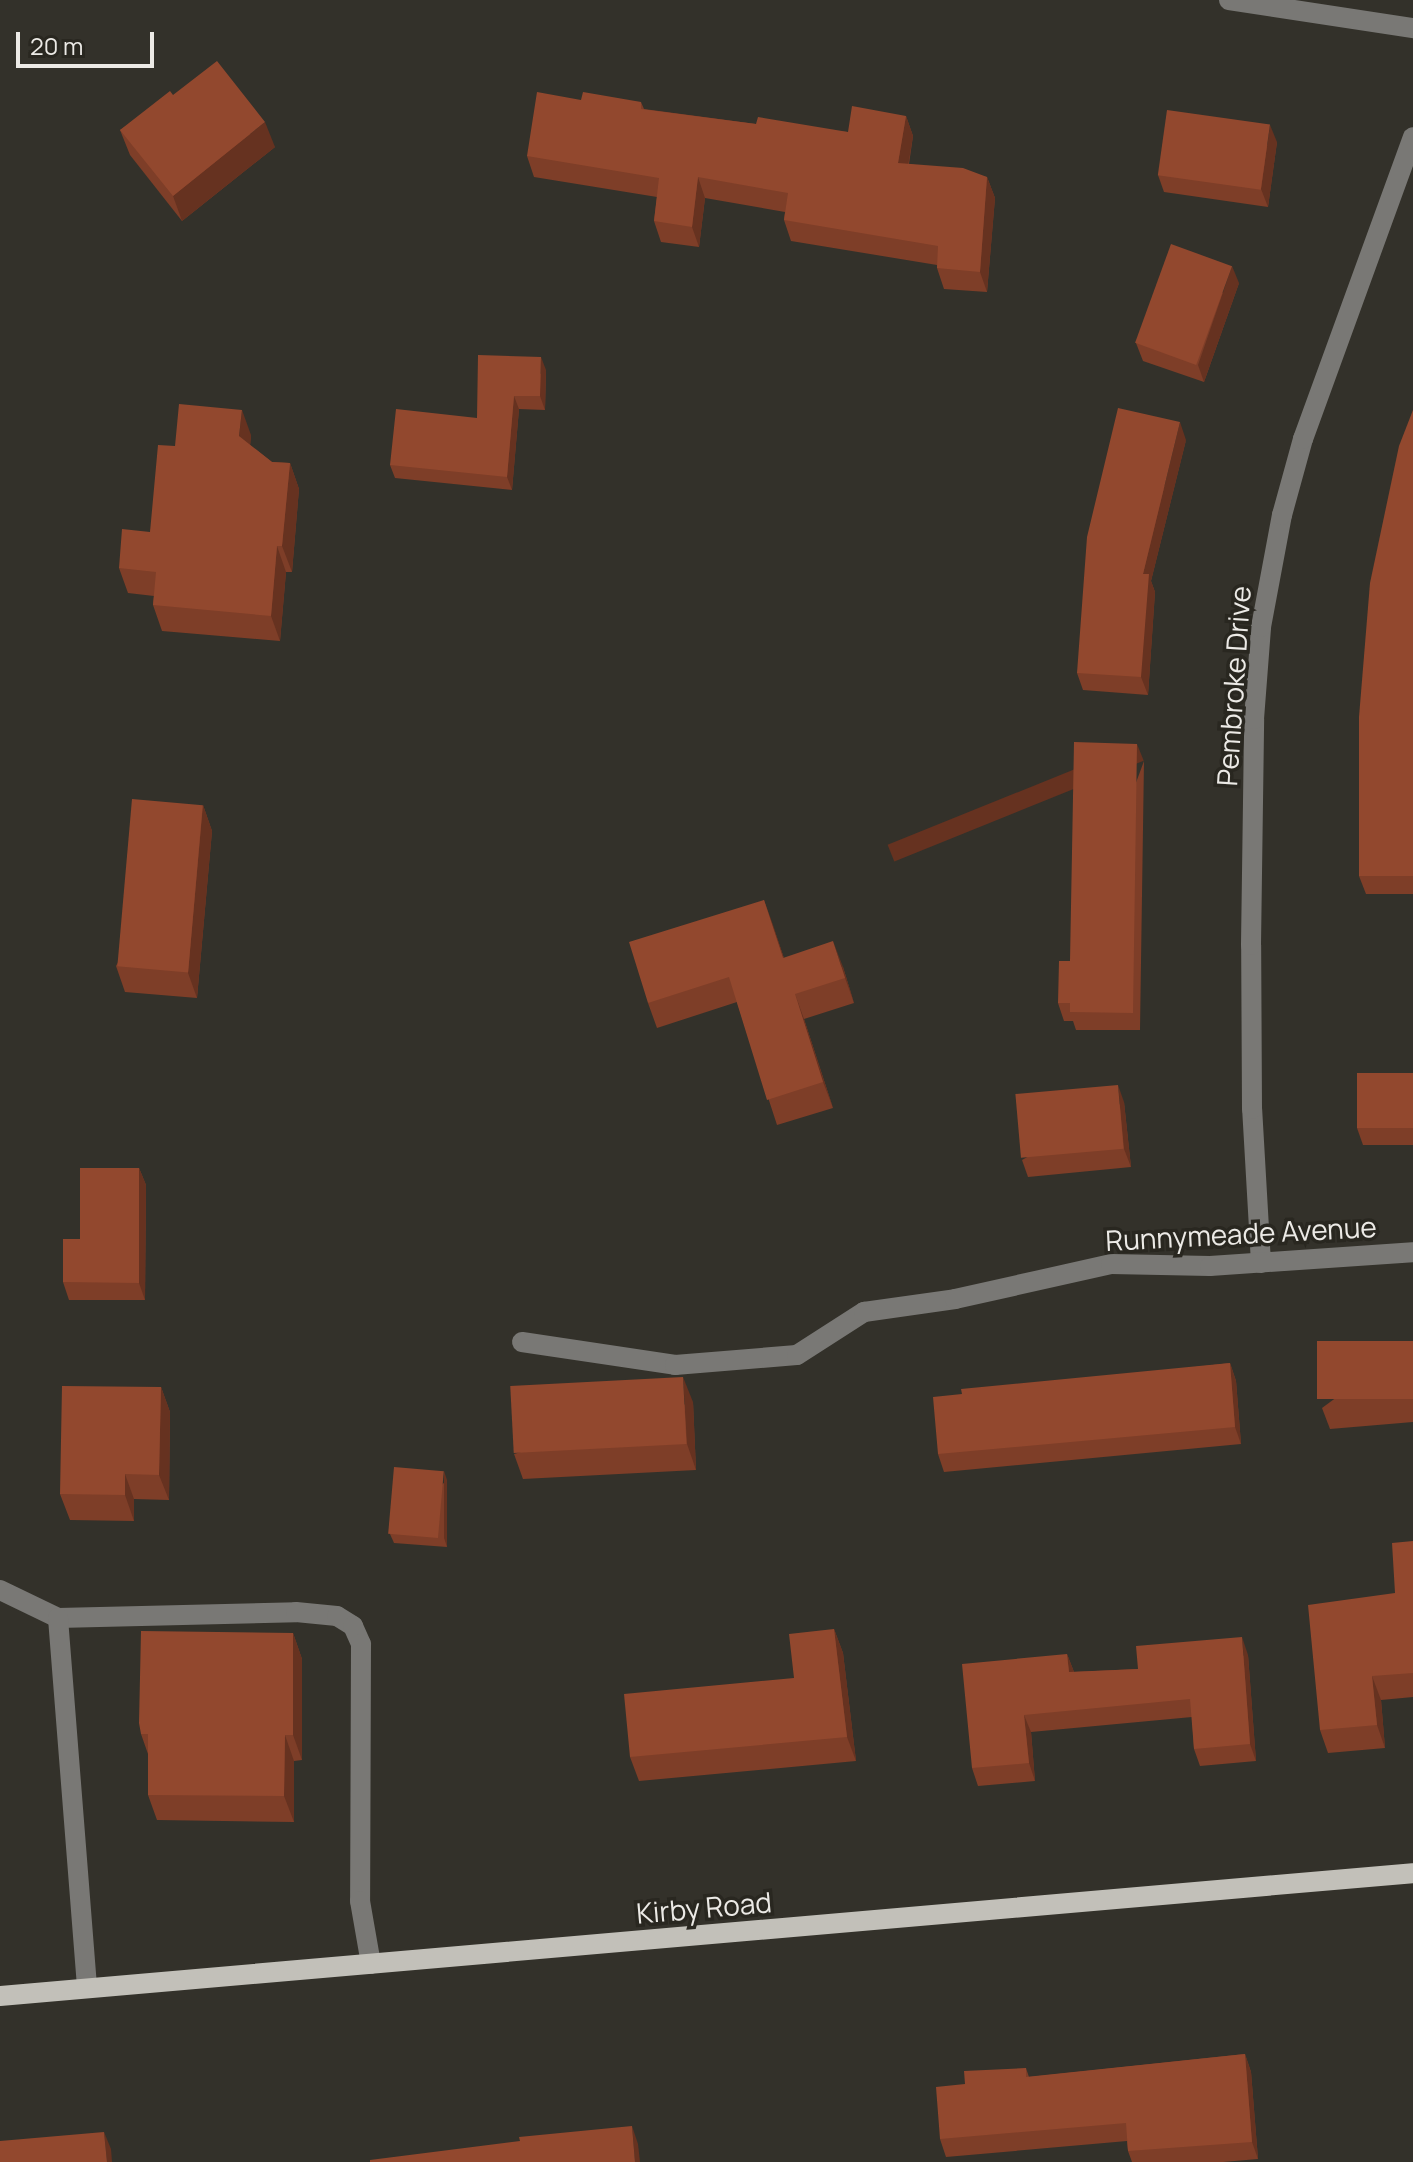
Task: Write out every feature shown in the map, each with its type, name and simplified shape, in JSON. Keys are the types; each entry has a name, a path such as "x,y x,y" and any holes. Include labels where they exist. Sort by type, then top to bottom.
{"main road":[{"name":"Kirby Road","path":"0,1996 1413,1873"}],"street":[{"path":"1229,0 1413,28"},
{"name":"Pembroke Drive","path":"1261,1263 1252,1109 1251,945 1254,719 1261,627 1282,515 1303,439 1413,137"},
{"name":"Runnymeade Avenue","path":"522,1342 675,1365 797,1355 864,1312 1072,1276 1111,1264 1261,1263 1413,1252"},
{"path":"0,1590 58,1618 296,1612 337,1616 353,1626 361,1644 360,1901 371,1964"},
{"path":"58,1618 87,1988"}],"building":[{"path":"217,61 265,122 173,196 120,130 170,91 173,95"},
{"path":"537,92 581,100 583,92 641,102 641,109 756,124 758,117 848,132 852,106 906,116 898,163 963,168 987,177 980,272 937,268 938,246 784,220 788,193 698,177 692,227 654,221 659,178 527,156"},
{"path":"1167,110 1270,124 1261,190 1158,175"},
{"path":"1171,244 1232,266 1196,365 1135,343"},
{"path":"478,355 541,357 540,396 514,396 507,477 390,465 396,409 477,418"},
{"path":"179,404 242,410 239,436 272,462 290,463 282,546 277,546 271,616 153,605 156,572 119,568 122,529 150,532 158,445 175,446"},
{"path":"1118,408 1180,422 1143,574 1149,574 1141,677 1077,673 1087,537"},
{"path":"1413,410 1413,876 1359,876 1359,717 1370,583 1399,446"},
{"path":"1074,742 1137,744 1133,1013 1070,1012 1070,1003 1058,1003 1059,961 1070,961"},
{"path":"132,799 203,805 188,973 117,966"},
{"path":"764,900 783,958 833,941 845,978 795,994 823,1082 767,1100 729,977 648,1003 629,942"},
{"path":"1357,1073 1413,1073 1413,1128 1357,1128"},
{"path":"1118,1085 1124,1149 1021,1158 1015,1094"},
{"path":"80,1168 139,1168 139,1283 63,1282 63,1239 80,1239"},
{"path":"1317,1341 1413,1341 1413,1399 1317,1399"},
{"path":"1230,1363 1235,1427 938,1454 933,1397 962,1394 961,1389"},
{"path":"683,1377 687,1444 514,1453 510,1386"},
{"path":"62,1386 161,1387 159,1475 125,1474 125,1495 60,1494"},
{"path":"394,1467 444,1471 438,1538 388,1534"},
{"path":"1413,1541 1413,1673 1372,1676 1377,1725 1320,1730 1308,1605 1395,1593 1392,1543"},
{"path":"834,1629 847,1737 630,1757 624,1694 794,1678 789,1634"},
{"path":"141,1631 293,1633 293,1735 285,1735 284,1796 148,1795 148,1734 141,1734 139,1723"},
{"path":"1242,1637 1250,1744 1194,1749 1190,1699 1024,1715 1029,1763 972,1768 962,1664 1067,1654 1069,1672 1138,1669 1136,1646"},
{"path":"1245,2054 1252,2142 1128,2151 1126,2123 940,2139 936,2087 965,2084 964,2071 1026,2068 1026,2077"},
{"path":"632,2126 635,2162 370,2162 520,2141 519,2137"},
{"path":"104,2132 107,2162 0,2162 0,2141"}]}
